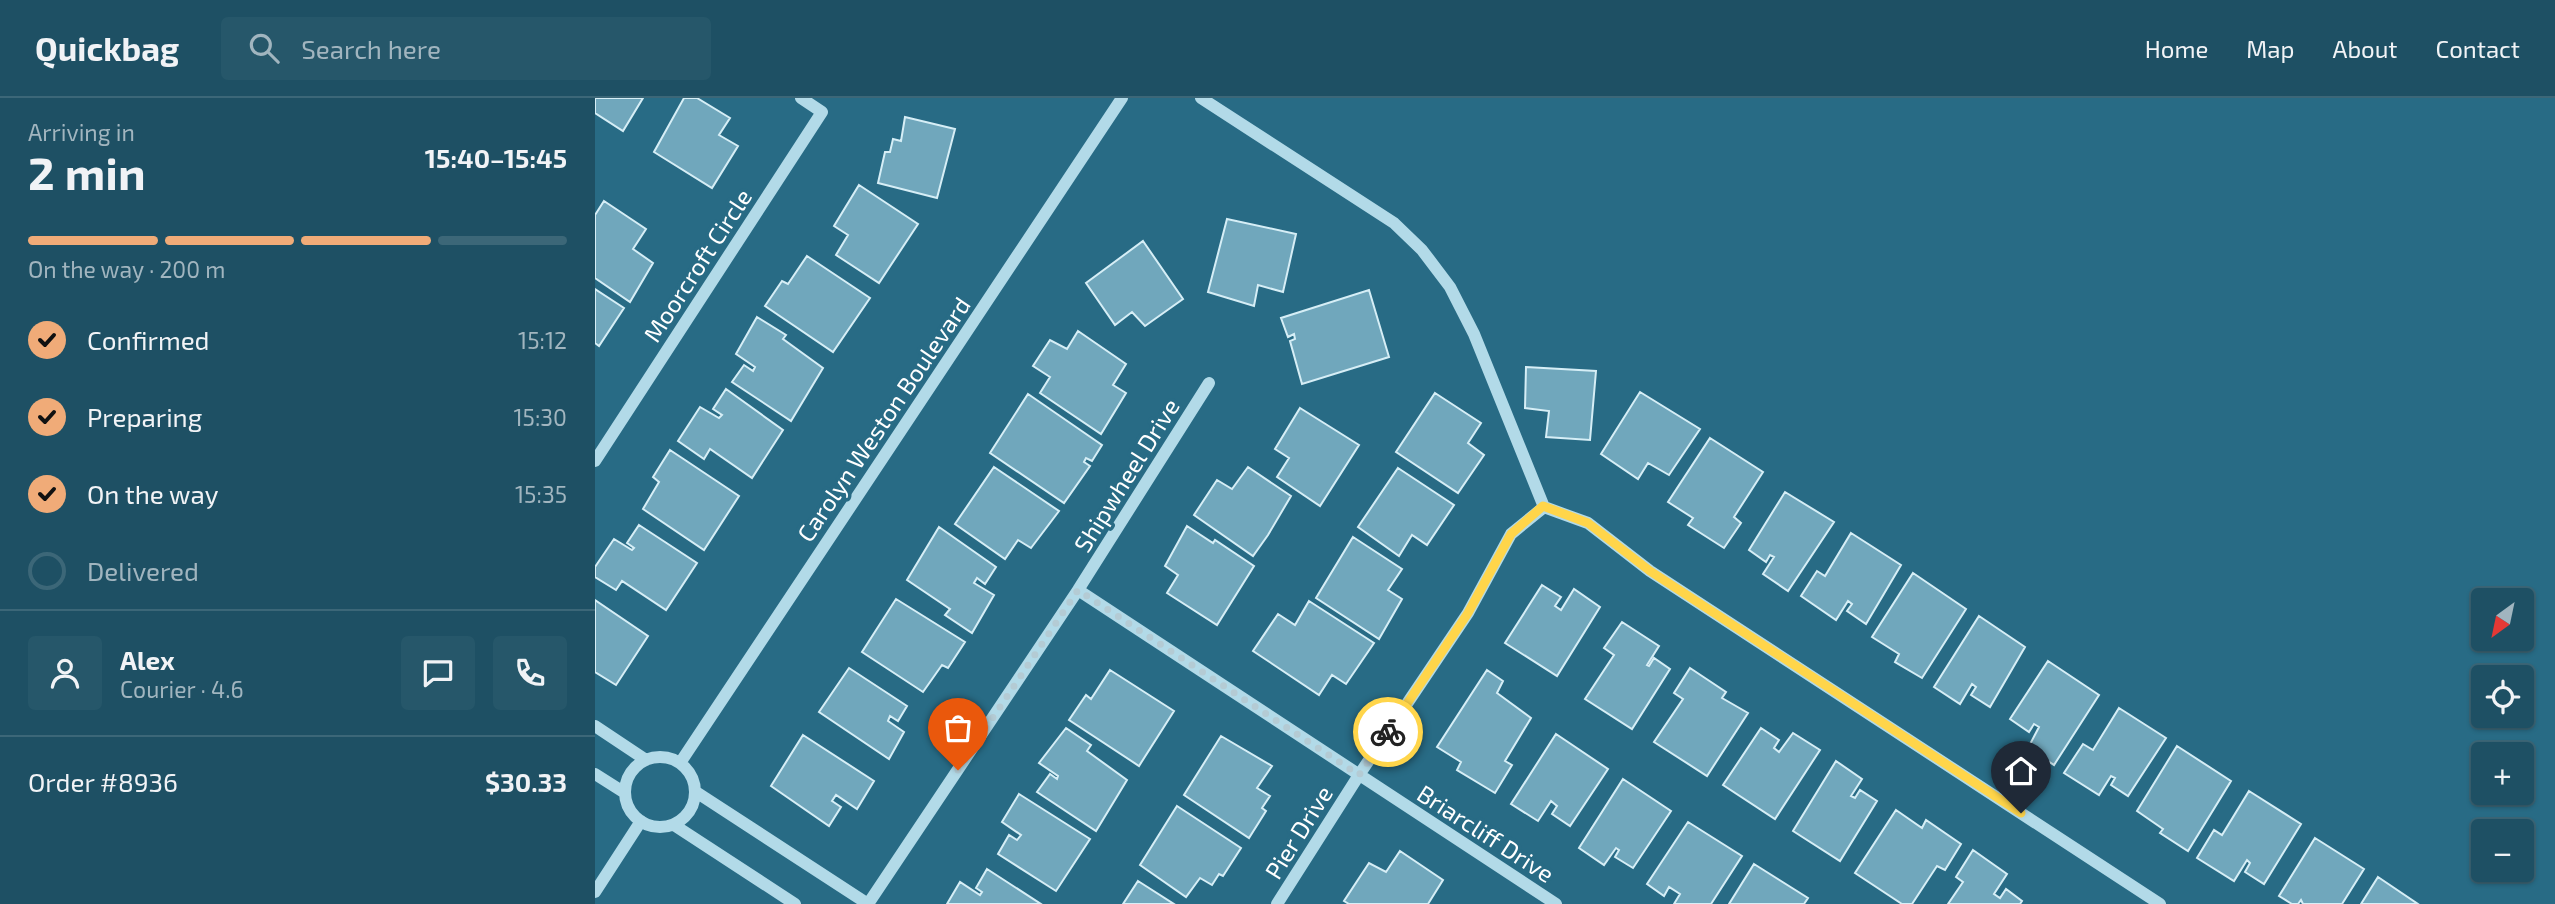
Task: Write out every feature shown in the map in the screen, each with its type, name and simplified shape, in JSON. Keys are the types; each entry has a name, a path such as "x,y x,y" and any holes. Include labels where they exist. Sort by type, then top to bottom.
{"street":[{"name":"Moorcroft Circle","path":"595,461 822,111 801,98"},
{"name":"Carolyn Weston Boulevard","path":"680,763 1122,98"},
{"path":"1201,98 1394,223 1422,250 1450,287 1474,334 1543,506 1588,523 1650,571 2160,904"},
{"name":"Shipwheel Drive","path":"868,904 1078,590 1209,383"},
{"name":"Pier Drive","path":"1277,904 1359,775 1468,613 1511,534 1543,506"},
{"name":"Briarcliff Drive","path":"1078,590 1556,904"},
{"path":"595,726 646,760"},
{"path":"663,757 680,763 691,776 696,792 690,812 674,825 657,827 641,821 629,809 625,793 631,773 646,760 663,757"},
{"path":"595,774 625,793"},
{"path":"696,792 868,904"},
{"path":"595,892 641,821"},
{"path":"674,825 795,904"}],"building":[{"path":"595,98 643,98 623,131 595,113"},
{"path":"684,98 697,98 730,118 719,135 738,146 712,188 654,152"},
{"path":"905,117 955,129 937,198 878,183 885,152 890,152 893,139 901,141"},
{"path":"859,185 918,224 879,283 836,255 848,235 834,226"},
{"path":"604,201 646,229 633,249 653,263 630,302 595,278 595,215"},
{"path":"1227,219 1296,234 1283,292 1258,285 1254,306 1208,292"},
{"path":"1143,241 1183,299 1145,326 1132,312 1115,325 1086,283"},
{"path":"807,256 870,298 833,352 765,306 782,281 788,284"},
{"path":"595,289 624,308 599,346 595,343"},
{"path":"1369,290 1389,357 1302,384 1290,341 1295,339 1294,334 1288,337 1281,318"},
{"path":"757,317 786,335 783,339 823,368 791,421 732,382 744,365 753,371 755,367 736,354"},
{"path":"1078,331 1126,364 1113,385 1126,393 1101,434 1040,393 1050,377 1033,366 1050,340 1067,349"},
{"path":"1526,367 1596,371 1590,440 1546,437 1549,411 1525,408"},
{"path":"726,389 783,430 752,478 710,449 704,459 678,441 700,407 719,418 722,415 713,409"},
{"path":"1640,392 1700,429 1669,475 1648,463 1638,479 1601,454"},
{"path":"1435,393 1481,423 1468,443 1484,455 1458,493 1396,452"},
{"path":"1028,394 1102,445 1092,461 1086,458 1084,462 1090,466 1064,503 990,453"},
{"path":"1300,408 1359,445 1320,506 1277,477 1289,458 1275,449"},
{"path":"1710,438 1763,472 1734,517 1741,523 1724,548 1688,525 1693,518 1668,502"},
{"path":"670,450 739,496 704,550 643,509 659,482 653,477"},
{"path":"994,467 1059,511 1031,548 1018,540 1005,559 955,524"},
{"path":"1248,467 1291,496 1253,556 1194,515 1217,480 1232,489"},
{"path":"1398,468 1454,505 1427,545 1412,535 1399,556 1358,527"},
{"path":"1785,492 1834,522 1788,591 1763,574 1774,557 1770,555 1766,562 1749,550"},
{"path":"639,525 697,563 666,610 622,581 616,590 595,577 595,567 614,539 632,550 634,548 627,543"},
{"path":"1187,526 1213,543 1215,540 1254,566 1217,625 1167,593 1178,575 1165,566"},
{"path":"939,527 996,567 985,584 977,578 974,583 994,595 972,633 945,615 950,609 907,580"},
{"path":"1851,533 1901,565 1866,624 1847,611 1852,604 1848,601 1836,620 1801,596 1817,571 1825,576"},
{"path":"1353,537 1402,569 1388,590 1402,599 1379,639 1316,598"},
{"path":"1913,573 1966,609 1922,678 1895,662 1899,654 1872,637"},
{"path":"1542,585 1561,597 1555,606 1561,610 1574,589 1600,607 1557,676 1505,643"},
{"path":"896,599 965,642 948,668 942,665 923,692 862,652"},
{"path":"595,600 648,636 616,685 595,672"},
{"path":"1309,601 1374,643 1346,684 1332,675 1319,695 1253,651 1278,614 1295,625"},
{"path":"1979,616 2025,647 1990,707 1971,695 1976,687 1972,684 1960,704 1934,687"},
{"path":"1622,622 1659,646 1647,665 1649,666 1654,658 1670,669 1632,729 1585,699 1614,655 1604,648"},
{"path":"2048,661 2099,695 2054,765 2028,748 2039,727 2034,724 2029,732 2010,719"},
{"path":"849,668 907,706 898,721 890,716 888,721 904,732 889,759 819,712"},
{"path":"1690,668 1726,692 1722,698 1748,713 1707,776 1654,742 1683,699 1674,693"},
{"path":"1110,670 1174,711 1139,766 1069,720 1086,695 1091,699"},
{"path":"1487,670 1503,681 1497,693 1531,718 1505,761 1512,765 1495,793 1457,770 1461,762 1437,747"},
{"path":"2119,708 2166,738 2128,796 2111,785 2115,778 2111,776 2099,795 2064,773 2083,744 2093,750"},
{"path":"1066,728 1091,745 1087,751 1127,780 1096,831 1037,792 1050,774 1057,779 1058,776 1039,763"},
{"path":"1761,728 1779,740 1774,748 1779,752 1793,733 1820,750 1775,819 1723,785"},
{"path":"1556,734 1608,769 1570,826 1552,814 1557,806 1551,801 1538,821 1511,804"},
{"path":"803,735 874,781 857,809 836,795 832,801 841,807 829,826 771,786"},
{"path":"1221,736 1272,766 1257,788 1270,796 1262,808 1266,811 1249,838 1184,795"},
{"path":"2177,746 2231,781 2188,851 2160,833 2163,829 2137,811"},
{"path":"1836,761 1862,779 1851,796 1855,798 1860,790 1877,801 1840,861 1793,831"},
{"path":"1623,779 1671,811 1633,868 1615,857 1619,850 1616,848 1604,865 1579,848"},
{"path":"2249,791 2301,824 2264,884 2245,872 2250,863 2247,860 2234,881 2197,858 2214,830 2222,835"},
{"path":"1019,794 1090,839 1056,891 998,854 1009,835 1017,840 1021,835 1002,822"},
{"path":"1177,806 1241,848 1223,876 1219,874 1212,885 1200,878 1186,897 1140,865"},
{"path":"1896,810 1922,828 1926,820 1961,844 1945,870 1937,866 1912,904 1902,904 1855,873"},
{"path":"1688,822 1742,856 1711,904 1674,904 1680,894 1669,887 1664,896 1647,884"},
{"path":"2315,838 2364,869 2342,904 2303,904 2301,900 2298,904 2292,904 2279,896"},
{"path":"1973,850 2007,874 1994,894 2000,898 2006,889 2022,901 2020,904 1948,904 1963,882 1956,877"},
{"path":"1400,851 1443,880 1428,904 1349,904 1344,901 1369,863 1386,872"},
{"path":"1754,864 1808,898 1804,904 1729,904"},
{"path":"987,869 1041,904 947,904 960,882 980,895 982,892 976,888"},
{"path":"2378,877 2418,904 2361,904"},
{"path":"1138,881 1174,904 1123,904"}],"way so far":[{"path":"958,770 1078,590 1359,775 1388,732"}],"route":[{"path":"1388,732 1468,613 1511,534 1543,506 1588,523 1650,571 2021,813"}]}
